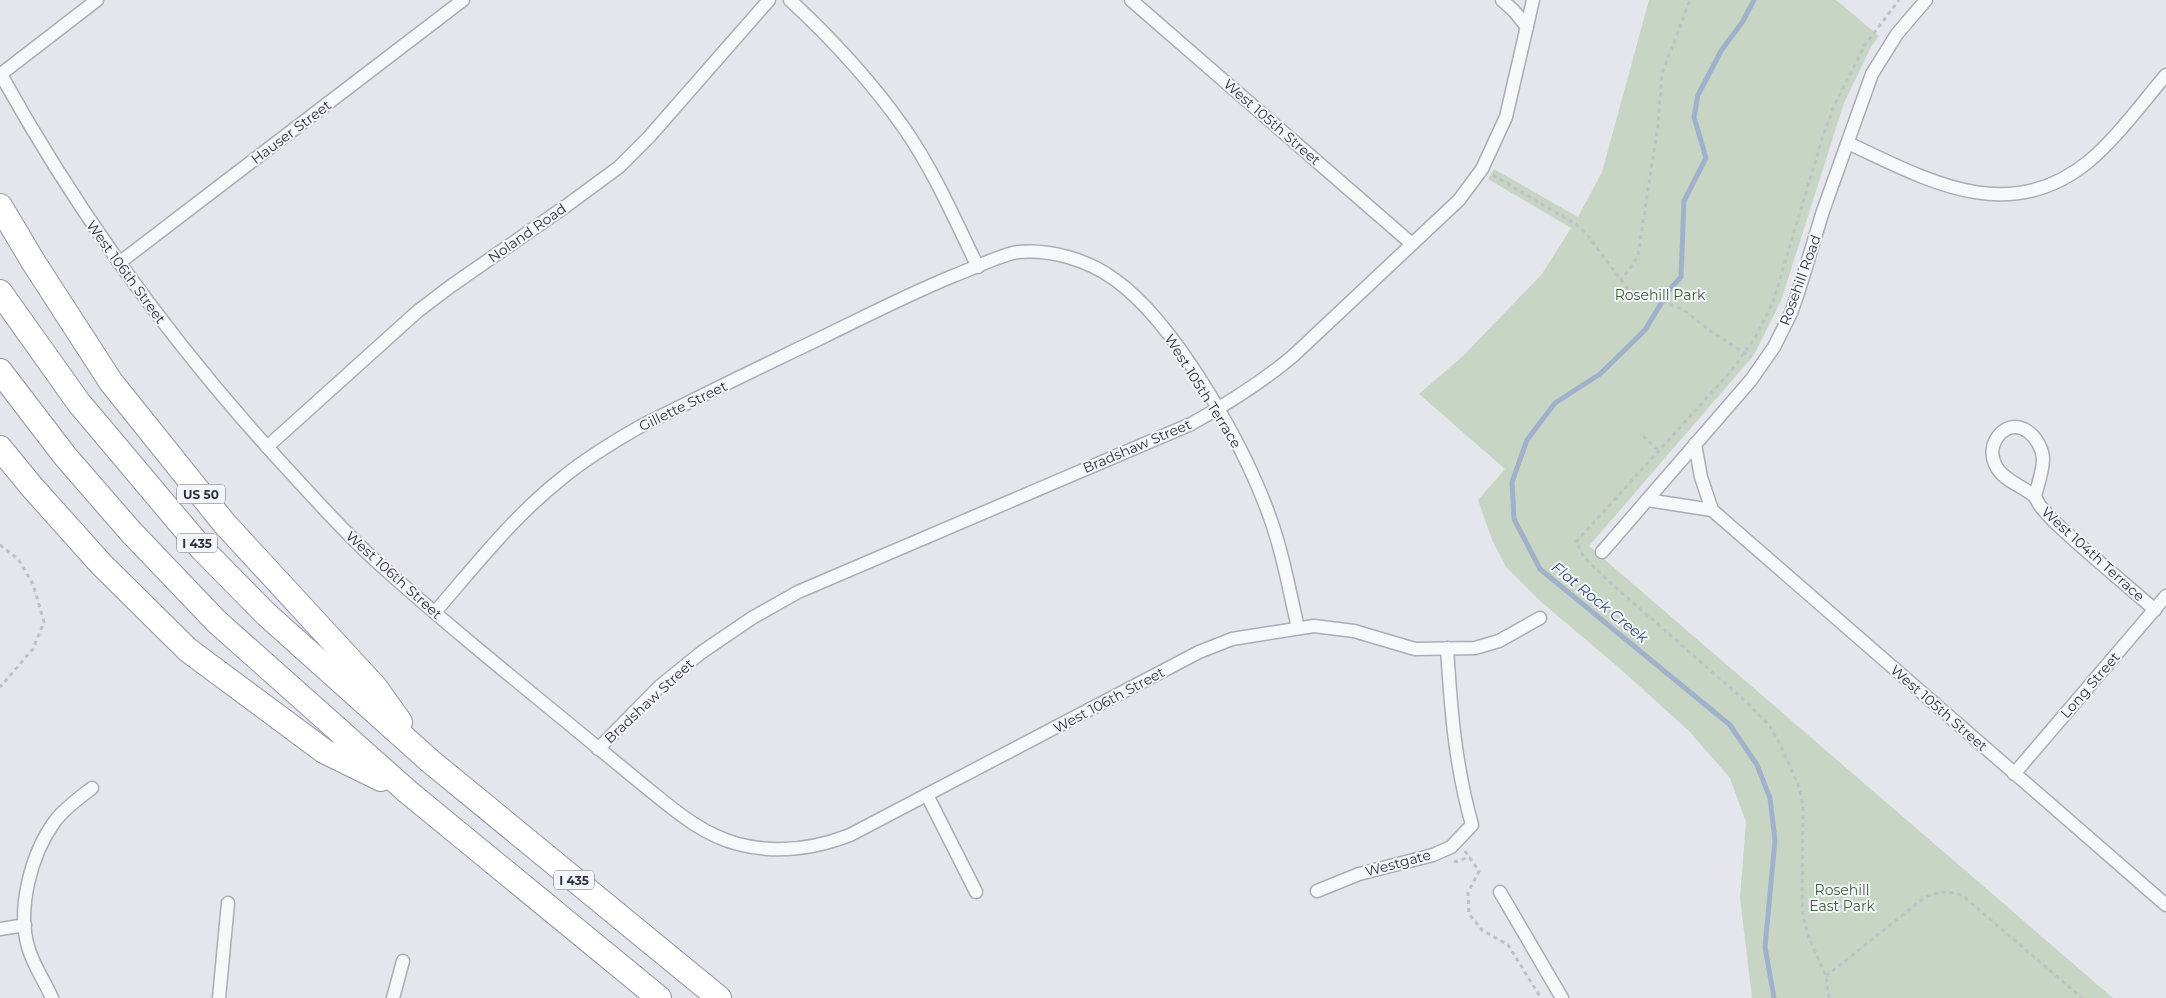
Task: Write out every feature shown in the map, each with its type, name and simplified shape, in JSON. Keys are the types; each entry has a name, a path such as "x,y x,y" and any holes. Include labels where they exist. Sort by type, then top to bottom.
{"highway":[{"name":"US 50","path":"0,206 34,263 111,382 224,523 375,687 430,761"},
{"name":"I 435","path":"0,292 79,403 202,548 266,614 430,761 719,998"},
{"name":"I 435","path":"0,371 65,456 131,532 217,622 408,792 660,998"},
{"path":"0,448 100,564 188,650 324,751 408,792"}],"street":[{"path":"0,74 97,0"},
{"name":"Hauser Street","path":"119,263 463,0"},
{"name":"Noland Road","path":"267,447 418,311 619,166 649,137 769,0"},
{"path":"790,0 827,35 863,75 905,130 936,183 978,267"},
{"name":"West 105th Street","path":"1131,0 1412,244"},
{"path":"1502,0 1527,27"},
{"name":"Bradshaw Street","path":"598,748 660,686 702,652 752,618 798,592 1191,424 1266,379 1459,200 1482,169 1506,116 1533,0"},
{"name":"Rosehill Road","path":"1602,552 1751,380 1774,347 1791,313 1872,74 1897,34 1926,0"},
{"name":"West 106th Street","path":"0,74 69,190 169,331 267,447 327,512 361,546 435,612 598,748 687,820 724,839 758,848 802,848 834,841 927,795 1199,652 1232,639 1298,628"},
{"path":"1848,142 1941,185 1983,195 2009,194 2035,189 2060,180 2088,162 2166,75"},
{"name":"West 105th Terrace","path":"978,267 1016,252 1045,253 1074,259 1102,271 1138,299 1152,314 1182,354 1238,446 1269,513 1280,546 1298,628"},
{"name":"Gillette Street","path":"435,612 513,522 560,479 600,449 640,426 906,297 978,267"},
{"name":"West 104th Terrace","path":"2035,496 2042,471 2043,457 2039,444 2032,434 2022,428 2011,428 2002,432 1992,450 1997,469 2009,480 2035,496 2040,506 2058,526 2155,610"},
{"path":"1647,500 1712,510 1701,477 1695,444"},
{"name":"West 105th Street","path":"1712,510 2166,905"},
{"name":"Long Street","path":"2014,774 2166,596"},
{"path":"1298,628 1314,626 1334,627 1415,649 1475,648 1499,641 1540,618"},
{"name":"Westgate","path":"1317,891 1359,874 1451,848 1472,825 1458,768 1451,718 1447,648"},
{"path":"52,998 28,949 25,925 25,899 42,843 72,802 92,788"},
{"path":"927,795 976,892"},
{"path":"1500,892 1562,998"},
{"path":"219,998 228,903"},
{"path":"0,929 25,925"},
{"path":"393,998 403,961"}],"path":[{"path":"1620,281 1638,255 1658,125 1662,74 1690,0"},
{"path":"1829,998 1826,976 1809,938 1803,916 1803,807 1799,787 1780,744 1769,725 1744,700 1605,578 1584,557 1576,542 1745,353 1773,302 1823,136 1834,106 1865,45 1899,0"},
{"path":"1482,169 1574,223 1585,232 1627,288 1679,308 1762,364"},
{"path":"1643,436 1659,451"},
{"path":"0,545 18,559 33,584 44,622 33,649 0,687"},
{"path":"1465,851 1479,871 1468,893 1469,914 1482,930 1508,945 1541,998"},
{"path":"1826,976 1924,898 1933,893 1954,892 1973,904 2082,998"}],"green space":[{"name":"Rosehill Park","path":"1649,0 1836,0 1879,36 1871,47 1844,103 1781,301 1754,355 1589,546 2113,998 1752,998 1740,898 1746,822 1730,778 1689,731 1617,666 1540,601 1506,567 1492,540 1478,500 1505,469 1419,394 1463,356 1542,274 1571,228 1488,179 1494,169 1578,217 1602,172"}],"waterway":[{"name":"Flat Rock Creek","path":"1754,0 1743,21 1721,51 1698,95 1694,117 1706,158 1684,201 1681,277 1670,289 1645,330 1600,374 1555,403 1527,440 1512,482 1514,519 1540,569 1730,725 1757,765 1770,798 1775,840 1765,947 1774,998"}],"park label":[{"name":"Rosehill East Park","path":"1842,898"}]}
